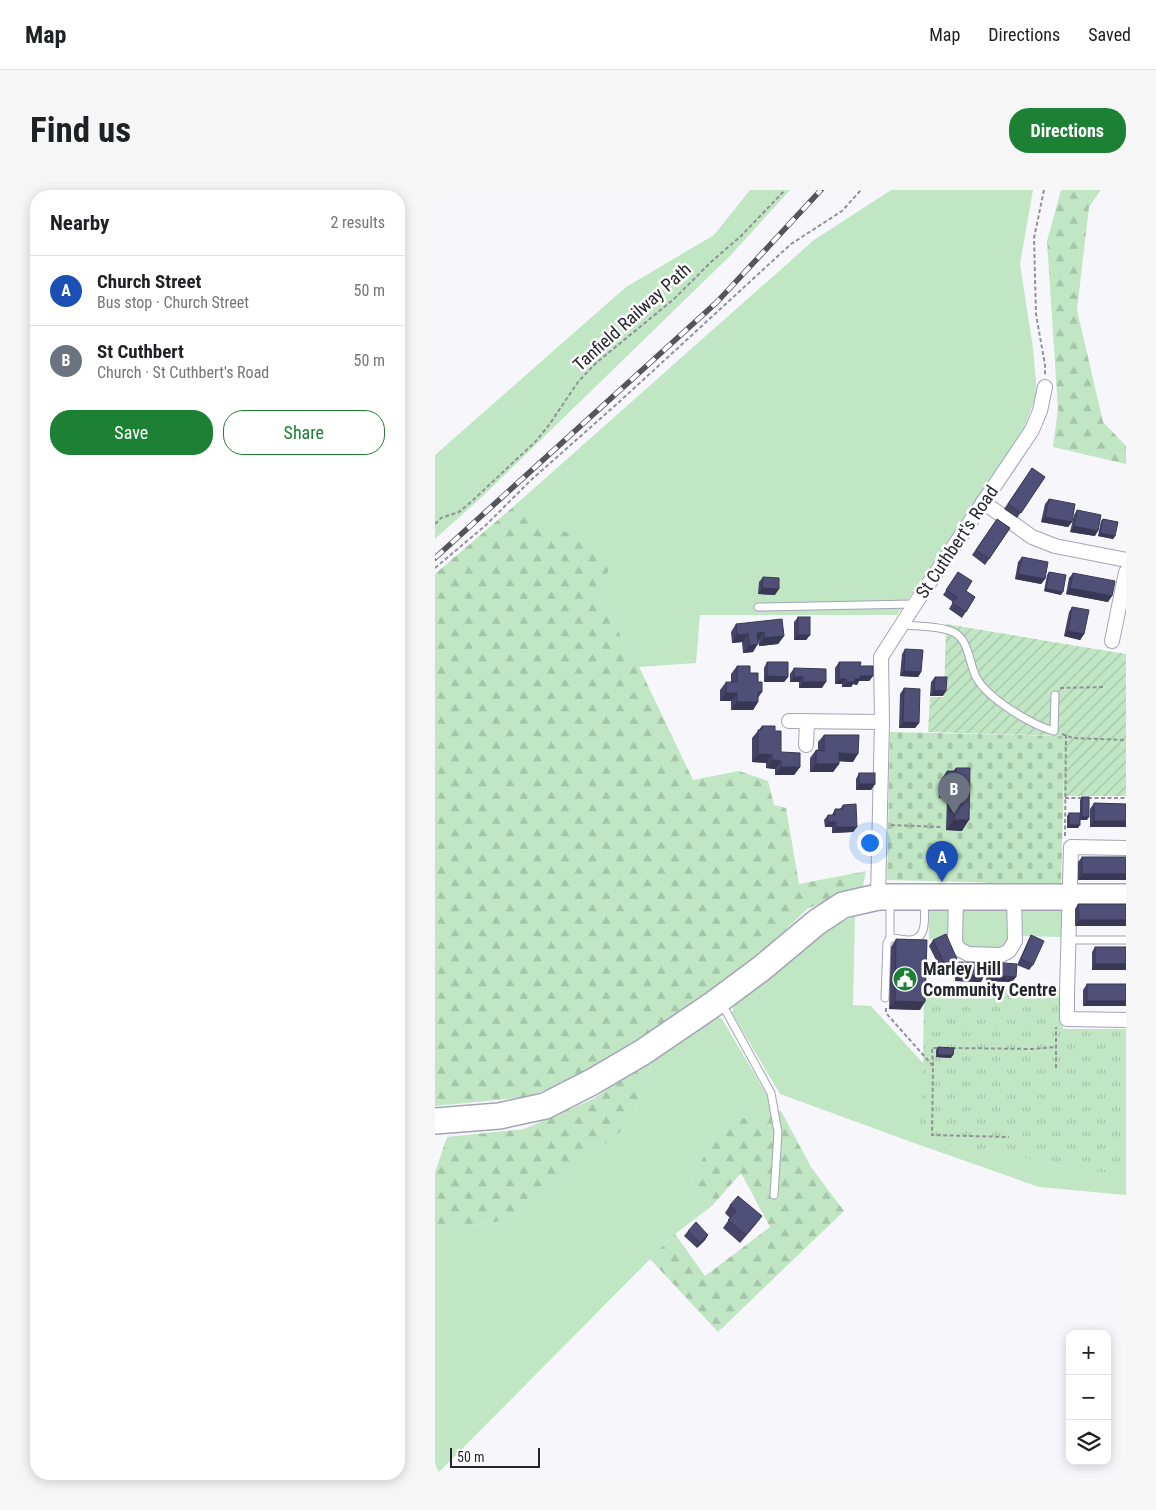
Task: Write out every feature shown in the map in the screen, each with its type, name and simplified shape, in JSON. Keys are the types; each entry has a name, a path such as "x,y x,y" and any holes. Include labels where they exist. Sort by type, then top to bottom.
{"highway":[{"path":"435,1121 499,1116 545,1106 592,1082 643,1052 719,1000 762,968 817,922 843,905 884,897 1126,898"}],"street":[{"name":"St Cuthbert's Road","path":"884,897 879,825 881,657 1032,430 1040,410 1045,387"},
{"path":"983,502 1032,537 1055,546 1126,560"},
{"path":"1112,641 1126,572"},
{"path":"789,721 881,722"},
{"path":"806,745 807,721"},
{"path":"1126,848 1071,848 1067,1019 1126,1020"},
{"path":"956,897 955,943 959,949 968,954 1001,955 1009,951 1015,941 1014,897"}],"lane":[{"path":"757,607 915,604"},
{"path":"901,625 939,628 955,632 964,641 970,663 977,678 988,692 1041,728 1054,731 1055,695"},
{"path":"884,897 890,938 887,943 885,998"},
{"path":"890,938 907,940 916,939 921,936 923,930 924,897"},
{"path":"1068,940 1126,940"},
{"path":"719,1000 771,1092 778,1132 774,1195"}],"path":[{"name":"Tanfield Railway Path","path":"435,524 441,518 459,512 535,442 578,382 596,363 674,299 711,262 741,236 785,190"},
{"path":"435,568 485,525 531,480 613,409 791,244 842,211 861,190"},
{"path":"1044,190 1034,238 1036,314 1045,365 1045,387"},
{"path":"1055,695 1057,688 1103,687"},
{"path":"1054,731 1073,738 1126,740"},
{"path":"1066,736 1065,841 1071,848"},
{"path":"1065,798 1126,798"},
{"path":"879,825 941,826"},
{"path":"885,998 886,1014 933,1066"},
{"path":"950,1048 1033,1049 1056,1047"},
{"path":"941,1048 932,1048 932,1135 1009,1137"}],"green space":[{"path":"750,190 790,190 731,255 485,494 435,539 435,455 626,287 714,235"},
{"path":"891,190 1033,190 1020,264 1033,348 1037,394 1024,428 897,615 700,615 696,663 639,667 598,597 513,507 814,240"},
{"path":"1061,190 1101,190 1089,207 1077,310 1103,422 1126,446 1126,464 1053,447 1058,409 1047,241"},
{"path":"513,507 614,555 598,597 639,667 693,780 739,771 768,781 774,805 786,808 799,884 866,871 863,886 807,909 772,943 732,977 597,1069 528,1097 435,1106 435,574"},
{"path":"946,624 1126,654 1126,796 1064,796 1064,736 928,732 930,697 944,697"},
{"path":"890,732 1065,736 1061,887 887,880"},
{"path":"928,905 951,905 952,938 929,939"},
{"path":"962,907 1009,908 1007,942 1000,951 967,948 961,942"},
{"path":"1021,909 1062,909 1062,937 1020,936"},
{"path":"855,916 853,1005 871,1006 923,1063 923,1072 1042,1161 1083,1172 1126,1172 1126,1195 1039,1187 780,1094 732,1013 735,1003 832,927"},
{"path":"1062,989 1063,1029 1126,1029 1126,1172 1083,1172 1042,1161 919,1139 923,1072 924,990"},
{"path":"716,1016 722,1019 767,1095 771,1113 723,1122 691,1180 712,1206 675,1234 435,1476 435,1230 510,1220 629,1125 654,1057"},
{"path":"654,1057 629,1125 510,1220 435,1230 435,1172 447,1137 524,1129 593,1099"},
{"path":"781,1111 811,1167 844,1211 718,1332 650,1259 675,1234 705,1276 770,1227 741,1173 712,1206 691,1180 723,1122"}],"building":[{"path":"1032,468 1045,477 1021,513 1008,504"},
{"path":"1049,499 1075,504 1072,522 1045,517"},
{"path":"1077,510 1101,515 1098,531 1074,526"},
{"path":"997,519 1010,528 989,559 976,550"},
{"path":"1103,519 1118,522 1115,536 1100,533"},
{"path":"1022,557 1048,562 1045,579 1018,574"},
{"path":"958,572 972,581 966,591 975,597 966,612 952,603 957,597 946,590"},
{"path":"1049,572 1066,575 1063,592 1046,589"},
{"path":"1073,573 1115,581 1112,596 1070,588"},
{"path":"763,577 779,578 779,589 762,588"},
{"path":"1072,607 1089,610 1084,634 1068,631"},
{"path":"798,617 810,617 810,635 798,635"},
{"path":"782,619 784,636 764,638 764,632 757,633 758,644 749,646 748,634 737,635 736,624"},
{"path":"905,649 923,650 921,672 904,671"},
{"path":"767,662 788,662 788,677 767,676"},
{"path":"839,662 861,662 860,666 873,666 873,676 860,676 860,679 855,679 855,682 846,682 846,679 839,679"},
{"path":"737,666 750,666 750,673 758,673 758,682 762,682 762,692 758,692 758,702 737,702 737,693 726,693 726,682 737,682"},
{"path":"794,668 826,669 826,682 803,682 803,677 794,677"},
{"path":"935,677 947,677 946,691 934,690"},
{"path":"904,688 920,689 919,723 903,722"},
{"path":"762,726 775,726 775,731 781,731 781,752 800,753 800,767 781,767 781,761 772,760 772,755 758,754 758,730 762,730"},
{"path":"824,735 859,735 858,754 839,753 839,764 816,764 816,750 824,751"},
{"path":"956,768 970,768 969,820 954,820 954,787 947,787 947,771 956,771"},
{"path":"859,773 875,773 875,784 859,784"},
{"path":"1082,797 1089,797 1089,817 1082,817"},
{"path":"1094,803 1126,804 1126,821 1094,821"},
{"path":"856,804 857,827 836,827 836,822 828,822 828,815 835,815 835,809 843,809 843,805"},
{"path":"1069,813 1080,813 1080,825 1069,825"},
{"path":"1082,857 1126,857 1126,874 1082,874"},
{"path":"1078,904 1126,904 1126,920 1079,920"},
{"path":"946,934 957,959 945,965 933,940"},
{"path":"1031,935 1044,941 1033,965 1021,959"},
{"name":"Marley Hill Community Centre","path":"896,939 927,940 925,1002 895,1001"},
{"path":"1095,947 1126,947 1126,964 1095,964"},
{"path":"959,962 985,963 984,976 959,975"},
{"path":"991,962 1017,964 1016,977 990,975"},
{"path":"1087,984 1126,984 1126,1001 1087,1001"},
{"path":"938,1047 954,1048 953,1055 938,1055"},
{"path":"738,1196 762,1216 746,1235 728,1220 736,1211 730,1205"},
{"path":"696,1222 708,1235 700,1243 688,1231"}],"railway":[{"path":"435,558 717,302 821,190"}],"place":[{"name":"St Cuthbert","path":"954,814"},
{"name":"Church Street","path":"942,882"},
{"name":"Marley Hill Community Centre","path":"905,979"}]}
